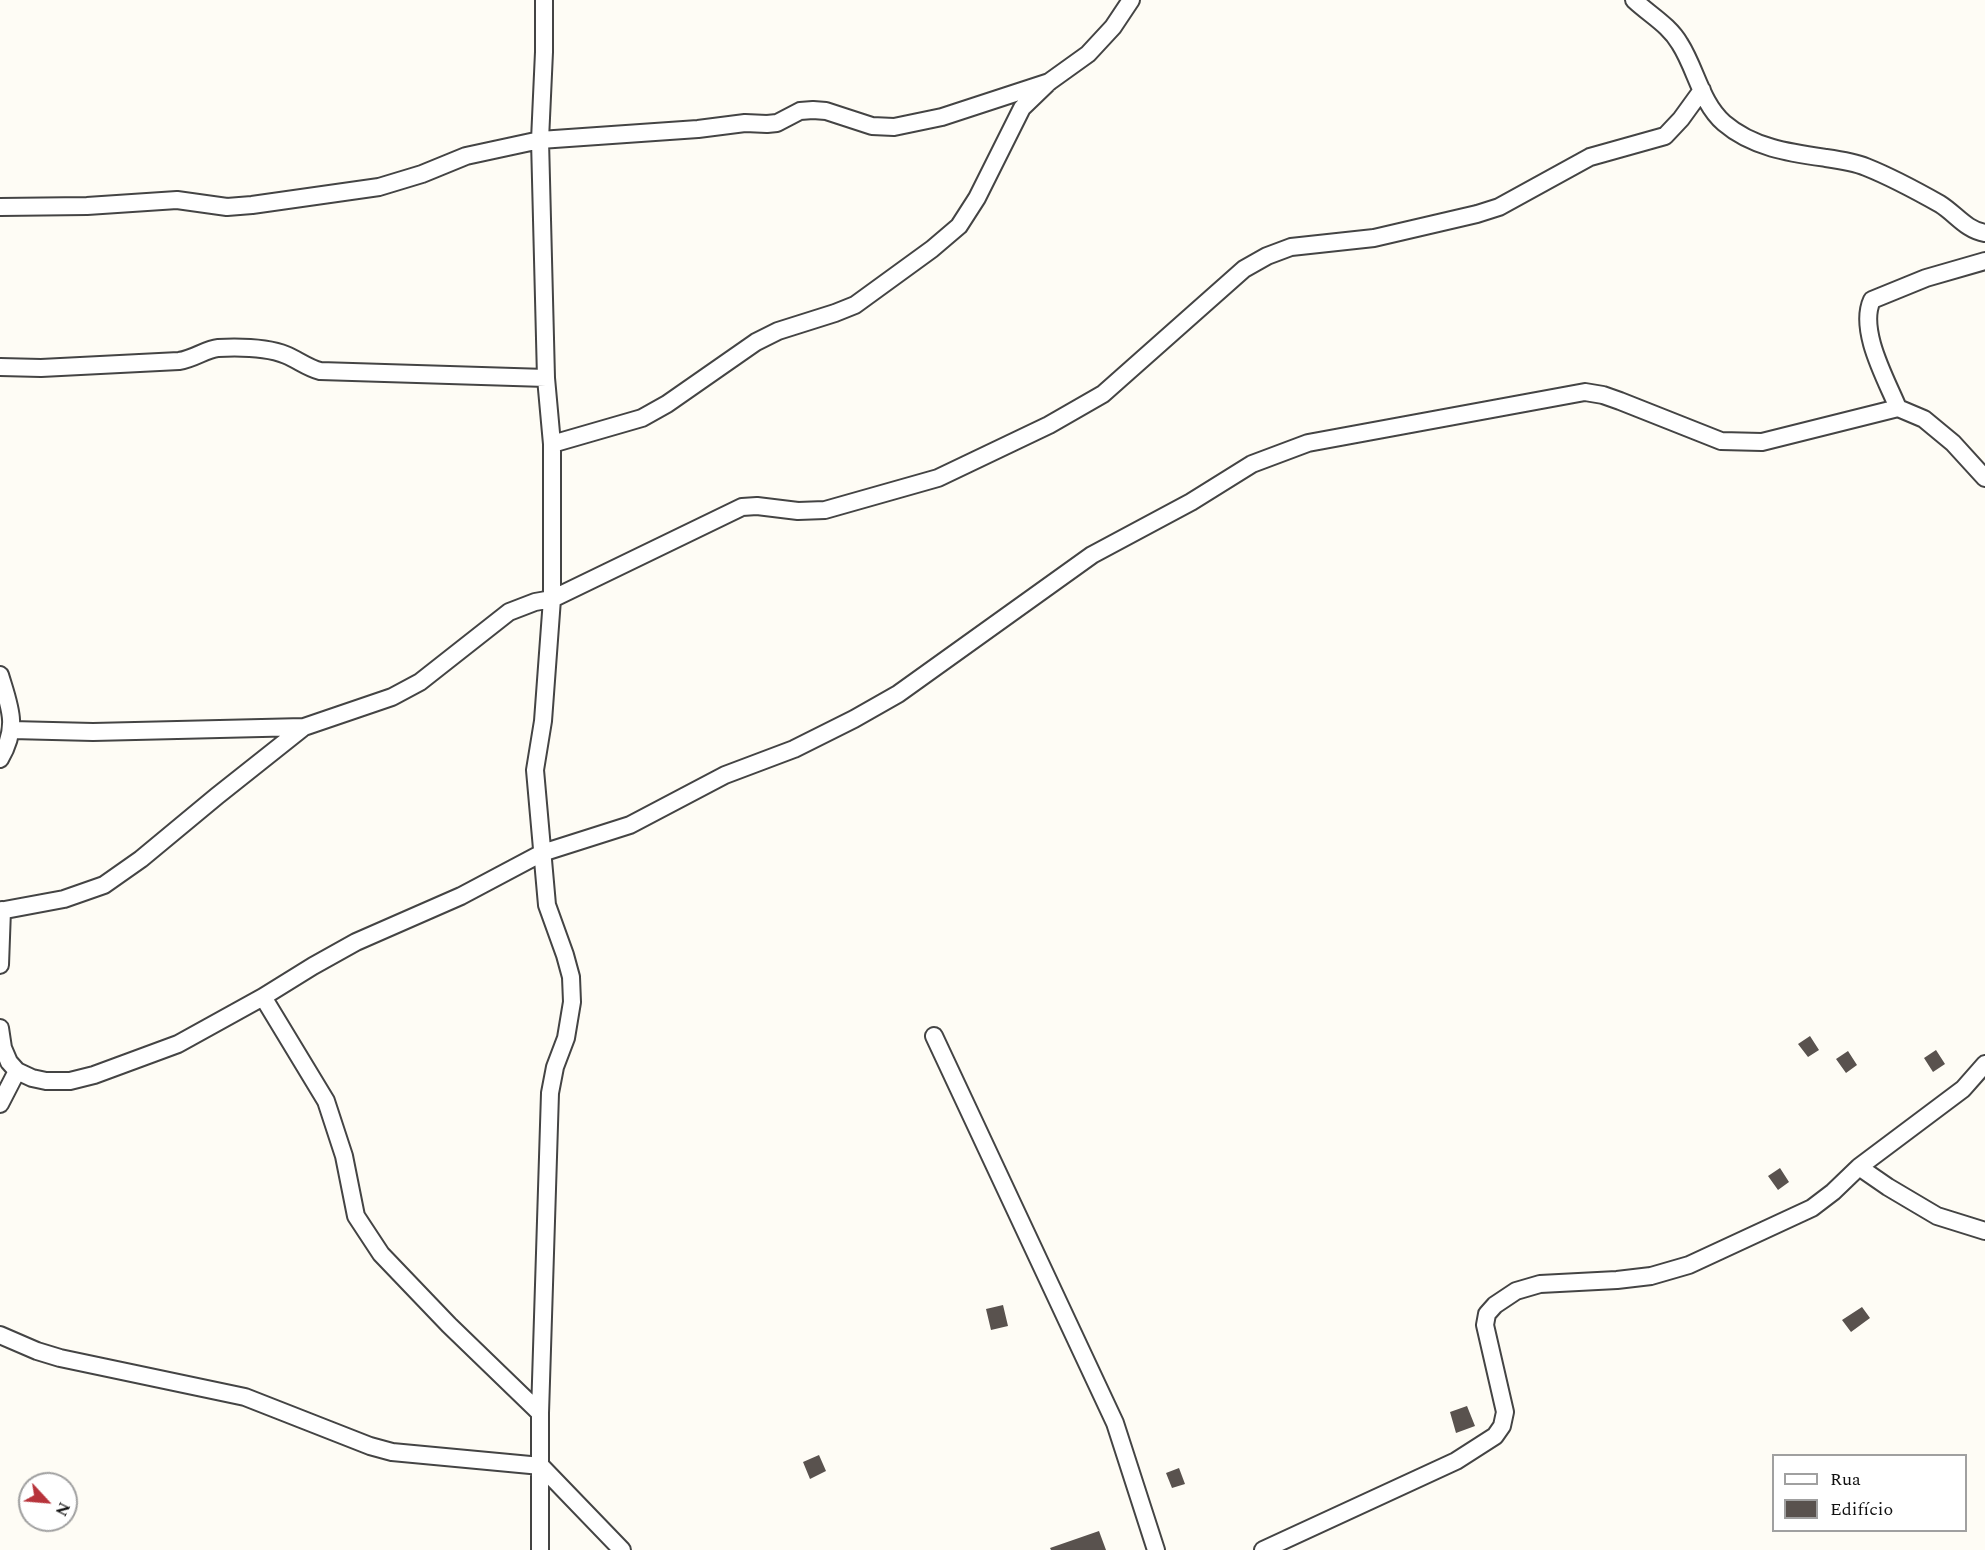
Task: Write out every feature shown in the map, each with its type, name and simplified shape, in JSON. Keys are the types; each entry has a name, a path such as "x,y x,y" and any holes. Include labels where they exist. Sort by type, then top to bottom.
{"street":[{"path":"540,1550 540,1413 550,1093 555,1067 566,1038 572,1002 571,977 547,905 535,770 543,721 552,599 552,444 546,378 540,140 544,0"},
{"path":"552,444 642,418 667,404 756,342 778,331 855,305 932,249 958,226 977,198 1022,108 1048,81 1088,54 1113,27 1131,0"},
{"path":"1634,0 1668,27 1681,44 1702,90 1722,121 1741,136 1782,151 1866,166 1941,205 1972,230 1985,233"},
{"path":"0,207 87,206 177,200 227,207 252,205 379,187 422,174 466,156 540,140 698,129 745,123 777,123 800,111 826,111 872,126 894,128 942,117 1048,81"},
{"path":"12,730 93,732 304,728 392,697 420,682 509,612 535,602 552,599 742,507 757,506 798,511 825,510 938,478 1049,425 1103,394 1244,269 1267,256 1291,247 1374,238 1499,207 1590,157 1665,136 1681,119 1702,90"},
{"path":"1898,408 1876,354 1868,326 1868,309 1872,300 1926,278 1985,261"},
{"path":"0,367 41,368 179,361 188,360 216,348 268,350 289,356 320,371 546,378"},
{"path":"0,1028 3,1048 9,1062 17,1071 46,1081 70,1081 94,1075 178,1044 356,942 461,896 542,853 630,825 725,775 794,749 854,719 898,694 1092,555 1191,502 1252,464 1308,442 1585,392 1620,401 1721,441 1762,442 1898,408 1924,419 1953,443 1985,478"},
{"path":"0,675 9,704 12,730 0,759"},
{"path":"0,965 1,910 64,899 104,885 141,859 304,728"},
{"path":"263,997 326,1101 344,1156 356,1216 381,1254 449,1325 540,1413"},
{"path":"934,1036 1115,1424 1156,1550"},
{"path":"1263,1550 1456,1461 1495,1436 1502,1426 1505,1412 1485,1325 1487,1314 1494,1305 1516,1291 1540,1284 1651,1276 1689,1265 1812,1208 1859,1167 1948,1101 1985,1064"},
{"path":"0,1104 17,1071"},
{"path":"1859,1167 1937,1216 1985,1231"},
{"path":"0,1335 60,1358 245,1397 370,1446 392,1452 541,1466 622,1550"}],"building":[{"path":"1810,1036 1819,1050 1808,1057 1798,1044"},
{"path":"1936,1050 1945,1064 1933,1072 1924,1058"},
{"path":"1848,1051 1857,1065 1846,1073 1836,1059"},
{"path":"1780,1168 1789,1182 1778,1190 1768,1176"},
{"path":"1003,1305 1008,1326 991,1330 986,1309"},
{"path":"1862,1307 1870,1318 1851,1332 1842,1320"},
{"path":"1467,1406 1475,1426 1456,1433 1450,1412"},
{"path":"819,1455 826,1471 810,1479 803,1462"},
{"path":"1179,1468 1185,1484 1172,1488 1166,1473"},
{"path":"1099,1531 1106,1550 1051,1550 1050,1548"}]}
